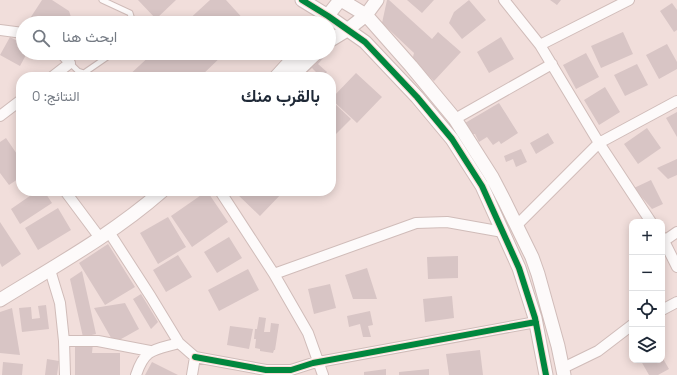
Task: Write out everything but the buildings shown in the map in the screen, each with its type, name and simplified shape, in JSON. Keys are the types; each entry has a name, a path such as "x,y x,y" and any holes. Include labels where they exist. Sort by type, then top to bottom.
{"street":[{"path":"302,0 321,16"},
{"path":"327,16 340,0 366,15 455,119 500,190 538,274 563,372 598,351 629,327"},
{"path":"336,37 366,15 377,0"},
{"path":"540,45 629,0"},
{"path":"506,1 540,45 599,143 649,219"},
{"path":"336,24 365,42 417,97 452,139 482,186 519,268 536,322 546,375"},
{"path":"0,30 16,32"},
{"path":"58,72 70,63 67,60"},
{"path":"281,72 292,60"},
{"path":"295,72 308,60"},
{"path":"455,119 552,64"},
{"path":"517,225 599,143 677,101"},
{"path":"0,116 16,104"},
{"path":"69,196 104,235 151,297 179,343 196,357 266,370 291,370 313,363 536,322"},
{"path":"0,300 104,235 156,196"},
{"path":"223,196 274,274 308,333 323,375"},
{"path":"274,274 416,223 447,222 504,232"},
{"path":"665,238 677,232"},
{"path":"665,243 677,267"},
{"path":"50,270 60,303 66,375"},
{"path":"665,308 677,302"},
{"path":"64,341 98,340 150,351 179,343"},
{"path":"136,375 140,362 150,351"},
{"path":"192,375 196,357"}],"lane":[{"path":"102,0 130,13 131,16"},
{"path":"85,72 103,60"},
{"path":"70,63 81,72"}],"cycle path":[{"path":"302,0 328,16"},
{"path":"336,22 365,42 417,97 452,139 482,186 519,268 535,318 546,375"},
{"path":"195,357 266,370 291,370 313,363 536,322"}]}
